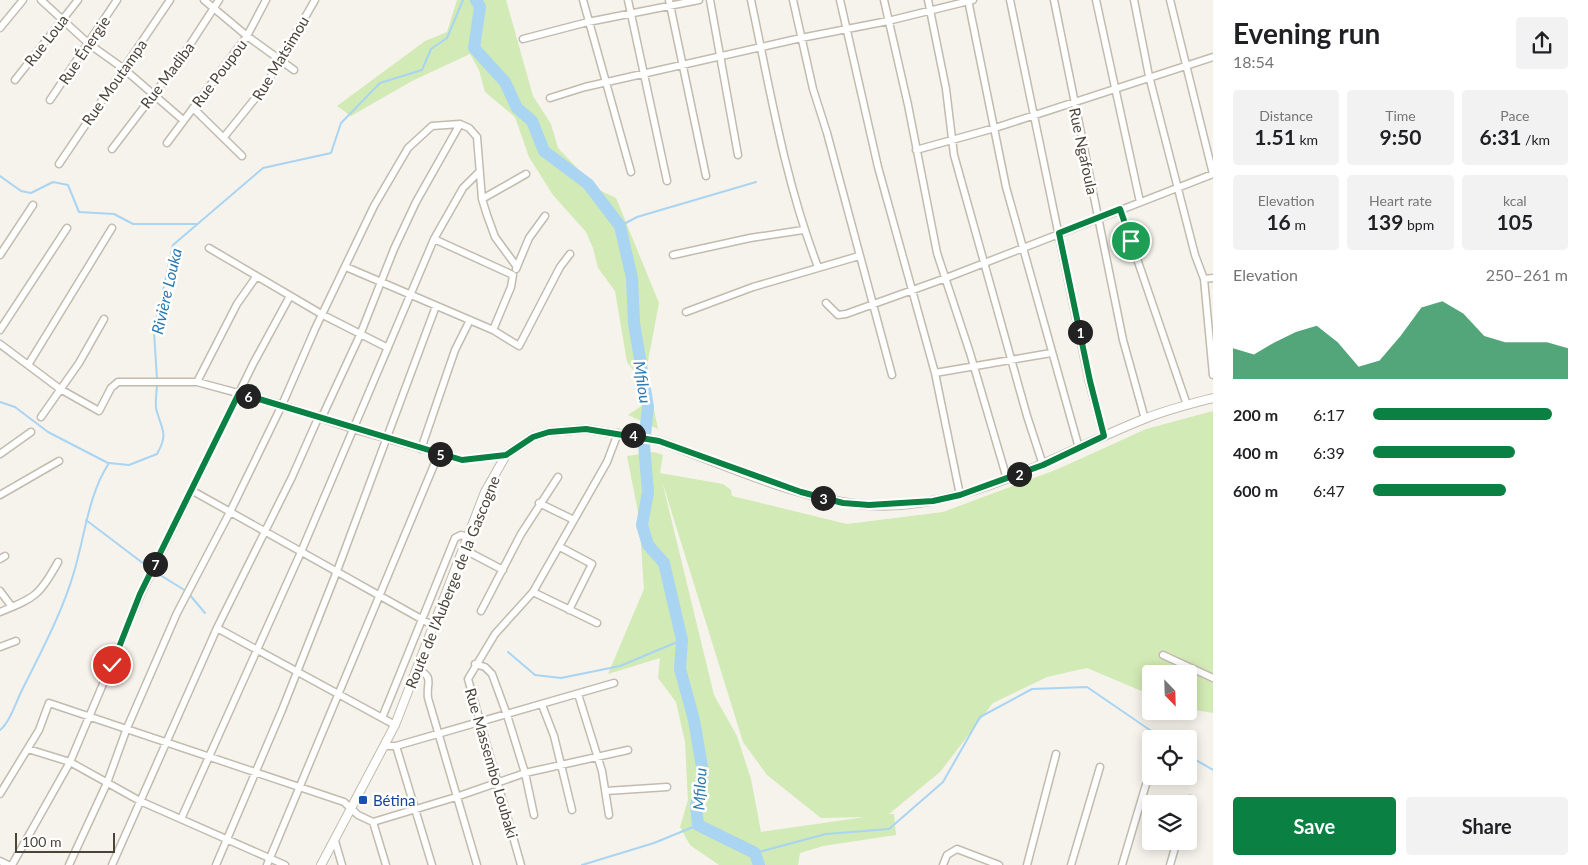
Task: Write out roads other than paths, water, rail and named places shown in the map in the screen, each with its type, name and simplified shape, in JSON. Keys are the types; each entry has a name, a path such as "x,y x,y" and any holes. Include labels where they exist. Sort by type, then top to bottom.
{"street":[{"path":"0,28 23,0"},
{"path":"41,0 89,44 124,69 183,120"},
{"name":"Rue Loua","path":"15,80 78,0"},
{"name":"Rue Énergie","path":"50,100 117,0"},
{"name":"Rue Moutampa","path":"59,164 170,0"},
{"path":"204,0 247,36 294,70"},
{"name":"Rue Madiba","path":"112,149 180,60 219,0"},
{"name":"Rue Poupou","path":"167,143 247,36 266,0"},
{"name":"Rue Matsimou","path":"224,137 249,108 315,0"},
{"path":"583,0 631,172"},
{"path":"628,0 668,181"},
{"path":"523,39 670,3 699,0"},
{"path":"710,0 738,155"},
{"path":"751,0 772,108 803,230 818,267"},
{"path":"793,0 813,89 827,134 892,376"},
{"path":"840,0 874,149 935,373 960,495"},
{"path":"884,0 931,227 1007,479"},
{"path":"928,0 946,89 951,141 968,211 1043,465"},
{"path":"550,98 605,82 721,58 801,38 848,30 970,0 1006,187 1079,448"},
{"path":"1010,0 1090,381 1104,436"},
{"name":"Rue Ngafoula","path":"1054,0 1073,102 1123,340 1145,418"},
{"path":"1096,0 1140,202"},
{"path":"1134,0 1149,76 1204,279 1213,375"},
{"path":"826,303 838,316 946,278 1178,186 1213,174 1170,0"},
{"path":"670,3 681,66 706,176"},
{"path":"916,150 995,128 1149,76 1213,57"},
{"path":"193,108 242,156"},
{"path":"112,865 164,742 216,628 360,335 416,202 460,124"},
{"path":"69,865 107,783 127,728 177,613 230,512 282,405 374,206 415,140 432,126 460,124 469,128 477,137 482,199 495,237 517,268"},
{"path":"181,819 301,552 434,239 463,188 479,172"},
{"path":"482,199 526,174"},
{"path":"0,255 33,205"},
{"path":"1120,209 1187,405"},
{"path":"493,330 529,238 545,216"},
{"path":"0,330 66,228"},
{"path":"28,365 112,228"},
{"path":"673,255 750,238 803,230"},
{"path":"434,239 514,275"},
{"path":"209,248 323,315 388,348"},
{"path":"346,267 493,330 519,346 560,267 570,254"},
{"path":"686,312 818,267 859,256"},
{"path":"197,382 238,304 256,277"},
{"path":"1204,279 1213,278"},
{"path":"0,861 10,865 70,762 91,716 140,594 239,393 290,296"},
{"path":"216,865 256,773 337,571 436,306"},
{"path":"41,418 104,319"},
{"path":"421,449 455,350 470,320"},
{"path":"0,344 60,389 99,411 111,388 118,382 197,382 320,416 353,428 462,460 506,455"},
{"path":"935,373 1051,353"},
{"name":"Route de l'Auberge de la Gascogne","path":"321,865 395,725 432,625 485,492 506,455 533,437 549,432 586,429 637,436 659,441 801,492 843,503 899,504 960,495 1043,465 1145,418 1213,398"},
{"path":"0,454 31,432"},
{"name":"Rue Massembo Loubaki","path":"521,865 469,684 470,675 495,634 533,592 607,462 618,433"},
{"path":"267,865 381,595 438,453"},
{"path":"0,495 59,461"},
{"path":"481,611 539,504 558,477"},
{"path":"191,490 432,625"},
{"path":"539,504 574,520"},
{"path":"382,718 450,550 458,535 468,537"},
{"path":"560,547 592,564 569,610"},
{"path":"450,550 462,552 503,570"},
{"path":"0,612 35,596 45,585 58,562"},
{"path":"437,581 447,587"},
{"path":"0,591 12,608"},
{"path":"533,592 598,623"},
{"path":"216,628 258,649 395,725"},
{"path":"0,647 16,641"},
{"path":"1162,655 1213,678"},
{"path":"475,664 485,667 492,674 525,773 534,815"},
{"path":"417,669 427,674 429,678 428,698 476,865"},
{"path":"384,746 396,746 481,723 614,683"},
{"path":"578,694 606,790 609,815"},
{"path":"0,794 39,730 49,703 344,802 373,822 386,865"},
{"path":"542,706 554,736 572,810"},
{"path":"396,746 432,865"},
{"path":"28,749 70,762 140,801 285,865"},
{"path":"373,822 456,797 525,773 628,750"},
{"path":"1027,865 1056,754"},
{"path":"1071,865 1100,767"},
{"path":"1122,865 1146,785"},
{"path":"606,790 667,787"},
{"path":"335,841 342,865"},
{"path":"943,865 947,855 958,849 986,863 1000,865"},
{"path":"1170,865 1175,850"}],"waterway":[{"name":"Rivière Louka","path":"157,379 154,332 173,245 263,168 331,153 341,123 380,83 422,70 431,49 447,38 463,0"},
{"name":"Mfilou","path":"476,0 480,7 474,48 505,82 517,108 532,121 544,151 588,184 620,226 632,278 634,323 648,407 644,444 648,492 642,525 648,545 664,563 682,640 680,669 694,720 703,773 696,805 698,825 755,853 759,865"},
{"path":"0,176 21,191 31,193 53,182 68,185 79,212 114,214 133,224 196,224"},
{"path":"620,226 637,217 756,182"},
{"name":"Rivière Louka","path":"0,730 10,717 64,602 74,572 96,488 102,475 109,463 129,465 157,454 163,437 163,429 156,409 157,384"},
{"path":"0,402 15,407 48,432 108,463"},
{"path":"86,520 152,570 186,591"},
{"path":"189,594 205,613"},
{"path":"508,652 535,675 561,678 620,666 682,640"},
{"path":"755,853 826,834 889,829 943,782 980,717 1032,689 1087,687 1150,730"},
{"path":"1197,761 1213,770"},
{"path":"582,865 654,843 698,825"}],"place":[{"name":"Bétina","path":"363,800"}]}
